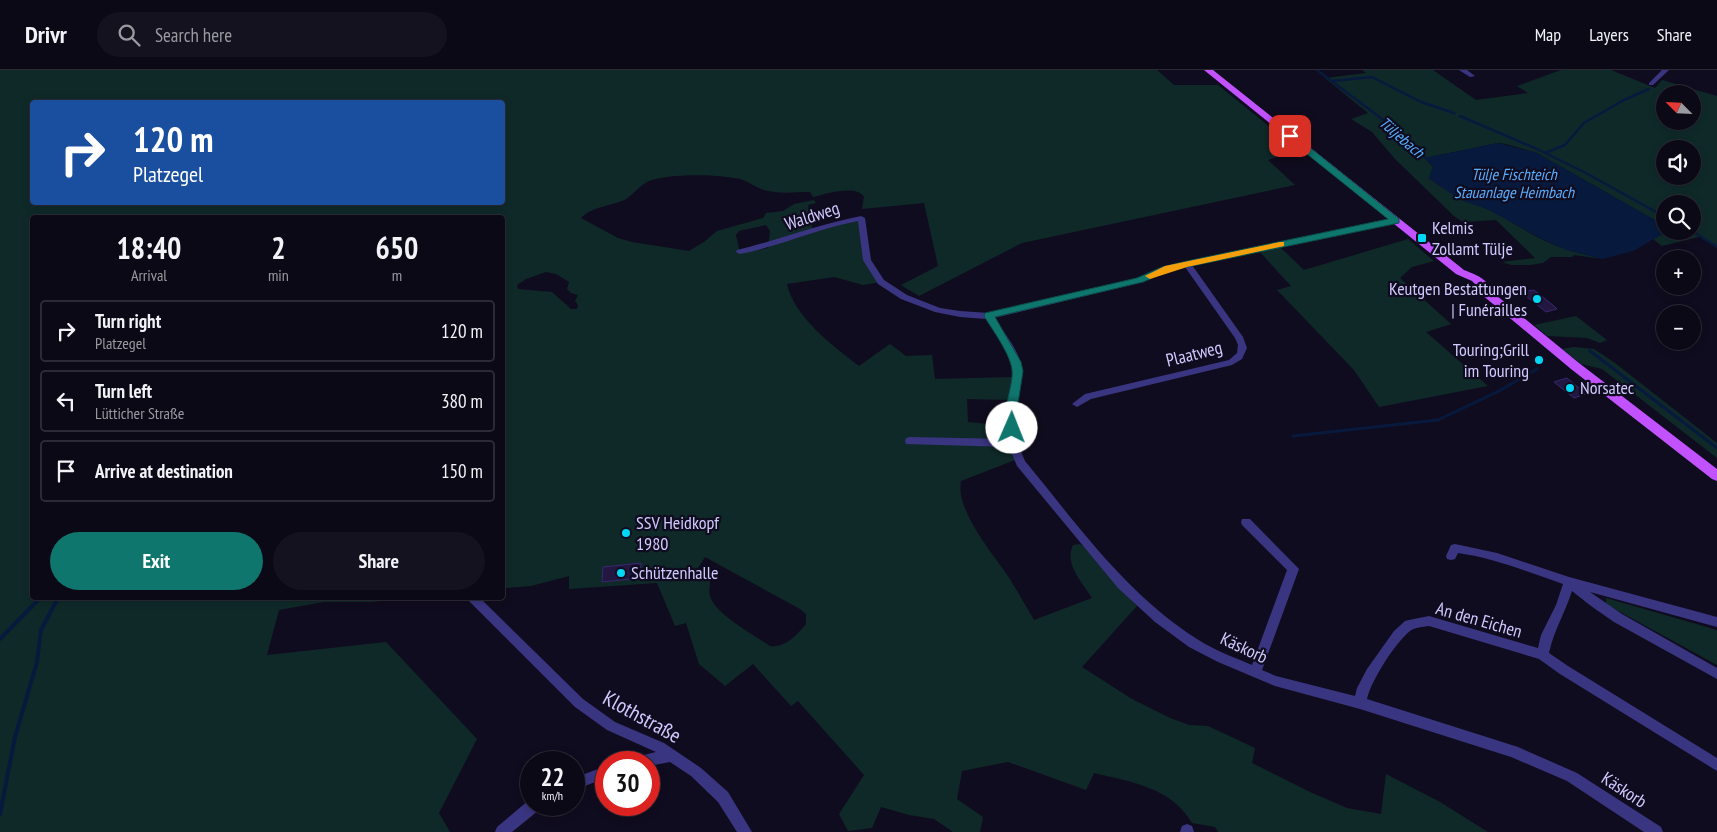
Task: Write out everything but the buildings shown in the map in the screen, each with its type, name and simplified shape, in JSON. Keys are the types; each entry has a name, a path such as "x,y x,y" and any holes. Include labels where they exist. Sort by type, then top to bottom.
{"main road":[{"path":"1208,70 1464,274 1466,282 1485,292 1575,366 1717,476"}],"street":[{"path":"1462,70 1472,76"},
{"path":"1651,84 1666,70"},
{"name":"Waldweg","path":"740,252 762,249 836,223 861,218 867,260 881,282 904,297 938,310 989,316"},
{"path":"989,316 1140,280 1165,269 1396,221"},
{"name":"Plaatweg","path":"1077,404 1088,396 1232,362 1240,358 1244,346 1239,337 1187,264"},
{"name":"Käskorb","path":"989,316 1016,362 1018,371 1011,410 1017,457 1025,471 1122,585 1159,618 1193,643 1275,681 1360,703 1537,760 1572,777 1656,832"},
{"path":"910,441 1014,442"},
{"path":"1246,522 1293,569 1255,673"},
{"path":"1451,556 1455,548 1469,550 1530,567 1569,582 1717,622"},
{"path":"1569,582 1595,603 1618,618 1717,674"},
{"name":"An den Eichen","path":"1543,655 1547,635 1562,605 1569,582"},
{"name":"Klothstraße","path":"475,600 579,703 611,726 659,747 696,772 723,797 745,832"},
{"name":"An den Eichen","path":"1360,703 1363,688 1371,673 1398,636 1409,625 1429,621 1543,655 1717,765"},
{"path":"660,757 672,755"},
{"path":"502,832 521,816"}],"green space":[{"path":"0,70 1157,70 1174,85 1218,85 1297,149 1268,160 1295,185 1022,243 919,296 901,285 938,266 924,203 862,209 864,197 855,191 833,192 813,197 810,192 783,193 768,191 734,178 680,176 647,182 626,199 597,208 581,218 618,238 689,251 717,231 763,218 766,213 783,211 794,204 814,200 816,203 808,205 813,232 861,218 867,260 881,282 863,285 834,277 787,284 791,296 806,319 816,330 859,366 890,344 906,356 932,355 935,379 1013,377 1009,400 967,399 968,422 1009,426 1015,460 961,481 961,492 969,517 976,530 1008,576 1034,620 1092,598 1072,566 1071,552 1073,545 1080,544 1086,548 1137,606 1082,667 1132,699 1170,718 1189,725 1208,726 1255,748 1252,763 1347,808 1381,814 1386,774 1440,802 1488,832 1218,832 1215,827 1192,823 1173,801 1136,783 1094,773 1086,790 1008,762 962,771 957,799 983,817 980,832 953,832 934,819 909,815 881,807 872,828 848,831 839,814 864,775 798,701 791,706 753,664 725,686 699,664 686,623 675,626 657,583 569,589 569,576 531,586 505,588 505,215 30,215 30,600 392,600 324,602 279,610 267,655 386,642 477,739 439,813 450,832 0,832","holes":["766,225 770,231 768,248 740,253 736,235 739,231","546,272 556,274 569,282 567,289 571,293 578,295 575,301 578,305 577,309 571,309 552,292 518,289 517,285 526,279","705,557 800,609 806,614 806,624 786,643 775,646 770,646 736,624 713,603 709,591 710,577 698,568"]},
{"path":"1362,70 1433,70 1476,100 1528,93 1517,86 1561,70 1611,70 1656,87 1656,130 1701,130 1701,91 1717,96 1717,248 1701,238 1701,195 1656,195 1656,221 1537,153 1506,144 1498,143 1425,158 1433,167 1429,178 1450,192 1494,212 1549,243 1603,259 1574,255 1572,257 1551,257 1543,263 1530,265 1511,265 1502,262 1535,258 1496,220 1463,222 1454,216 1395,159 1372,132 1351,119 1368,113 1325,78 1366,73"},
{"path":"1662,80 1679,85 1658,85"},
{"path":"1656,237 1656,240 1687,240 1662,246 1653,239"},
{"path":"1408,239 1434,261 1412,267 1400,278 1451,324 1426,332 1488,386 1379,407 1354,370 1277,290 1291,286 1257,249 1278,245 1304,270"},
{"path":"1576,316 1607,340 1600,343 1587,338 1547,336 1534,325"},
{"path":"1574,347 1594,349 1615,363 1717,443 1717,458 1602,369 1581,364 1562,349"},
{"path":"1606,598 1717,630 1717,665 1611,607 1606,603"}],"water":[{"name":"Tülje Fischteich Stauanlage Heimbach","path":"1498,143 1537,153 1656,221 1656,238 1633,251 1603,259 1567,250 1542,239 1487,209 1466,202 1450,193 1429,178 1433,166 1425,158"}],"waterway":[{"name":"Tüljebach","path":"1317,70 1390,125 1394,132 1428,160"},
{"path":"1332,81 1372,77 1421,102 1454,113"},
{"path":"1545,153 1565,145 1584,123 1622,101 1649,89"},
{"path":"1460,116 1545,153"},
{"path":"1545,153 1586,173 1656,212"},
{"name":"Tüljebach","path":"1701,237 1717,247"},
{"path":"1590,351 1717,448"},
{"path":"1293,436 1438,420 1499,391 1537,369"},
{"path":"0,639 38,600"},
{"path":"0,814 15,737 37,662 41,630 57,600"}],"slow traffic":[{"path":"1150,276 1165,269 1280,244"}],"place":[{"name":"Kelmis Zollamt Tülje","path":"1422,238"},
{"name":"Keutgen Bestattungen | Funérailles","path":"1537,299"},
{"name":"Touring;Grill im Touring","path":"1539,360"},
{"name":"Norsatec","path":"1570,388"},
{"name":"SSV Heidkopf 1980","path":"626,533"},
{"name":"Schützenhalle","path":"621,573"}],"route":[{"path":"1012,428 1011,410 1018,371 1016,362 989,316 1140,280 1165,269 1396,221 1290,136"}]}
